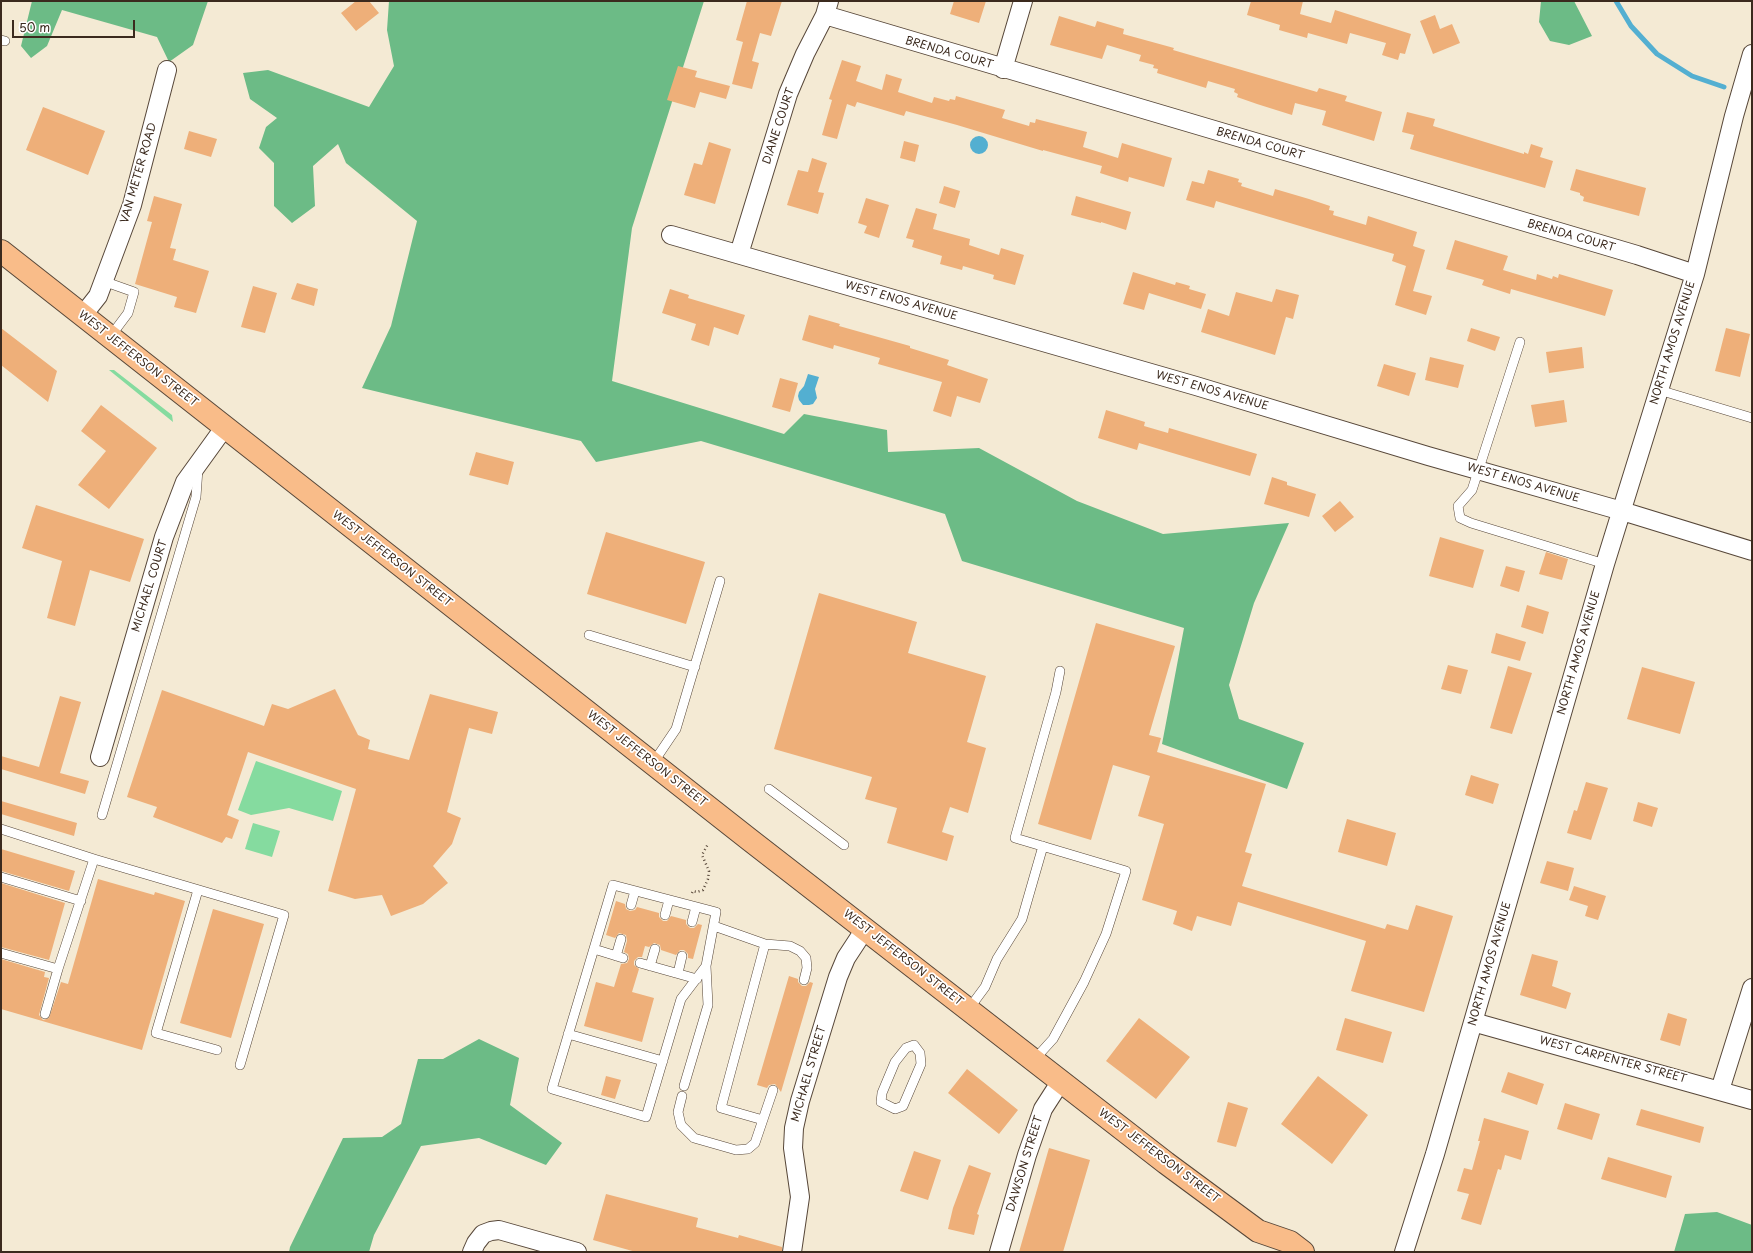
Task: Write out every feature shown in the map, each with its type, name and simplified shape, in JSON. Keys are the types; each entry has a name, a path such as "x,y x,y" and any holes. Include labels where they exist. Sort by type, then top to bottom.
{"main road":[{"name":"WEST JEFFERSON STREET","path":"1,252 968,1010 1166,1163 1258,1231 1290,1242 1303,1252"},
{"path":"1258,1231 1268,1252"}],"street":[{"path":"1003,69 1023,1"},
{"name":"BRENDA COURT","path":"827,8 1003,69 1606,246 1695,274"},
{"name":"DIANE COURT","path":"739,254 788,94 827,8"},
{"name":"NORTH AMOS AVENUE","path":"1404,1252 1474,1022 1605,564 1695,274 1734,116 1752,54"},
{"name":"VAN METER ROAD","path":"83,316 98,296 132,205 167,70"},
{"name":"WEST ENOS AVENUE","path":"671,235 1196,386 1477,470 1622,511 1752,551"},
{"name":"MICHAEL COURT","path":"100,757 164,537 185,482 224,428"},
{"name":"MICHAEL STREET","path":"792,1252 797,1227 800,1197 793,1148 796,1122 838,977 846,958 865,929"},
{"path":"1720,1090 1752,988"},
{"name":"WEST CARPENTER STREET","path":"1474,1022 1752,1100"},
{"name":"DAWSON STREET","path":"999,1252 1027,1155 1043,1109 1061,1081"},
{"path":"472,1252 476,1243 483,1234 499,1230 577,1252"}],"lane":[{"path":"103,281 134,292 128,313 110,336"},
{"path":"1520,342 1477,470 1472,490 1458,506 1460,518 1471,523 1605,564"},
{"path":"1659,390 1752,418"},
{"path":"102,815 196,497 199,464"},
{"path":"653,763 676,729 720,581"},
{"path":"589,635 695,667"},
{"path":"1034,1060 1053,1039 1087,975 1106,934 1126,871 1015,838 1056,692 1060,672"},
{"path":"768,789 844,844"},
{"path":"1,828 94,859 284,915 240,1065"},
{"path":"968,1010 985,987 997,959 1022,919 1043,846"},
{"path":"45,1014 94,859"},
{"path":"1,877 81,900"},
{"path":"684,1086 708,1005 706,966 716,912 613,885 552,1089 646,1117 681,999 706,966"},
{"path":"198,890 156,1033 217,1050"},
{"path":"631,905 635,891"},
{"path":"665,915 669,900"},
{"path":"692,922 696,907"},
{"path":"714,926 765,944 790,946 800,951 806,958 807,968 804,980"},
{"path":"594,950 619,957 621,939"},
{"path":"763,1120 721,1108 765,944"},
{"path":"650,966 655,949"},
{"path":"1,953 58,969"},
{"path":"678,973 682,956"},
{"path":"640,963 697,979"},
{"path":"568,1034 663,1061"},
{"path":"914,1045 920,1053 921,1064 903,1106 895,1109 882,1102 882,1093 895,1062 906,1048 914,1045"},
{"path":"682,1096 678,1112 681,1126 694,1138 736,1150 748,1149 755,1143 773,1090"}],"path":[{"path":"692,894 693,891 697,892 703,890 708,880 709,871 702,855 708,844"}],"green space":[{"path":"32,1 208,1 193,45 169,62 157,37 62,10 47,46 31,58 21,46"},
{"path":"389,1 704,1 632,228 612,381 784,434 804,414 887,430 888,452 979,448 1077,501 1163,534 1289,523 1254,603 1229,685 1239,719 1304,743 1287,789 1162,744 1184,628 962,561 945,514 701,441 596,462 581,441 362,388 391,326 417,221 346,163 338,144 313,166 315,206 292,223 274,206 274,163 259,148 266,127 277,118 250,99 243,73 268,70 369,107 394,66 387,30"},
{"path":"1541,1 1574,1 1592,36 1569,45 1550,41 1539,22"},
{"path":"109,370 114,370 172,415 173,422"},
{"path":"256,761 342,791 333,821 289,808 251,815 238,810"},
{"path":"253,823 280,831 272,857 245,849"},
{"path":"479,1039 519,1058 510,1105 562,1143 546,1165 479,1138 421,1146 374,1235 369,1252 289,1252 290,1247 343,1138 382,1137 401,1124 418,1059 443,1059"},
{"path":"1717,1212 1752,1225 1752,1252 1674,1252 1685,1214"}],"water":[{"path":"979,136 985,139 988,145 985,151 979,154 973,151 970,145 973,139"},
{"path":"808,374 819,377 815,389 817,398 813,404 803,405 798,396 799,392 804,386"}],"building":[{"path":"356,1 369,1 379,13 356,31 341,13"},
{"path":"747,1 782,1 771,36 760,33 752,61 759,63 752,89 732,84 743,42 736,40"},
{"path":"954,1 986,1 979,23 950,14"},
{"path":"1251,1 1303,1 1300,14 1331,23 1335,10 1411,34 1405,54 1400,53 1398,60 1382,55 1386,43 1350,33 1347,44 1308,33 1307,38 1279,30 1280,25 1247,15"},
{"path":"1435,15 1440,29 1452,24 1460,43 1433,54 1420,21"},
{"path":"1059,16 1095,27 1097,21 1124,29 1123,34 1174,48 1173,50 1317,92 1319,88 1347,96 1345,101 1382,112 1374,141 1322,125 1326,111 1295,103 1292,115 1237,97 1238,94 1234,92 1235,89 1208,81 1206,88 1157,73 1158,69 1153,68 1154,65 1139,61 1141,55 1107,45 1102,59 1050,45"},
{"path":"842,60 861,66 856,81 882,90 886,74 902,79 898,92 932,103 934,97 949,101 950,99 955,100 956,96 1005,110 1002,118 1029,126 1030,122 1035,123 1036,119 1087,132 1083,147 1118,158 1122,143 1172,158 1164,187 1129,177 1128,182 1100,173 1102,166 1043,151 906,111 904,116 857,102 855,107 847,104 837,139 822,135 832,100 829,99"},
{"path":"678,66 697,71 695,77 730,86 726,99 700,92 695,108 667,100"},
{"path":"43,107 105,131 88,175 26,150"},
{"path":"1407,112 1435,119 1433,126 1524,154 1524,152 1528,154 1531,144 1543,148 1540,157 1553,161 1545,188 1410,149 1414,135 1402,132"},
{"path":"189,131 217,139 211,157 184,149"},
{"path":"904,141 919,145 915,162 900,158"},
{"path":"709,142 731,149 715,204 684,195 694,163 702,165"},
{"path":"812,158 827,163 818,192 824,193 818,214 787,205 798,170 808,172"},
{"path":"1576,169 1646,188 1639,216 1583,201 1584,197 1580,195 1580,193 1570,190"},
{"path":"1208,170 1239,179 1238,182 1242,183 1241,186 1273,196 1275,189 1330,206 1329,210 1334,211 1333,215 1366,225 1368,216 1417,232 1413,246 1425,250 1413,291 1432,296 1426,315 1395,305 1406,266 1392,261 1394,254 1216,201 1214,208 1186,200 1192,181 1204,184"},
{"path":"944,186 960,191 955,208 939,203"},
{"path":"154,196 182,204 170,248 176,249 173,260 209,271 196,313 174,307 177,297 135,284 152,222 147,221"},
{"path":"1076,196 1131,212 1126,230 1071,215"},
{"path":"866,198 889,205 879,238 864,233 867,226 858,223"},
{"path":"916,208 937,214 933,229 970,239 969,245 999,255 1001,248 1024,255 1015,285 993,279 994,275 963,266 962,270 940,264 942,256 912,247 914,240 906,238"},
{"path":"1455,240 1508,256 1503,270 1536,280 1537,274 1552,279 1553,276 1558,278 1559,274 1613,290 1605,316 1511,289 1510,294 1482,285 1484,280 1446,269"},
{"path":"1133,272 1175,285 1176,282 1190,286 1189,289 1206,294 1201,309 1149,293 1144,310 1123,304"},
{"path":"297,283 318,289 314,306 291,299"},
{"path":"253,286 277,293 265,333 241,327"},
{"path":"670,289 689,295 688,298 745,315 738,335 714,327 709,346 691,340 696,324 662,313"},
{"path":"1276,289 1299,295 1293,319 1286,317 1275,355 1201,332 1208,309 1229,316 1236,292 1272,302"},
{"path":"809,315 840,324 839,326 910,346 910,348 949,360 947,365 988,379 980,403 957,396 951,417 933,411 942,382 878,364 880,358 834,345 833,349 802,340"},
{"path":"1,328 57,371 48,402 1,365"},
{"path":"1471,328 1500,337 1495,351 1467,341"},
{"path":"1726,328 1750,334 1740,377 1715,371"},
{"path":"1582,347 1584,368 1549,373 1546,352"},
{"path":"1430,357 1464,365 1458,388 1425,380"},
{"path":"1384,364 1416,373 1409,396 1377,386"},
{"path":"780,378 798,383 790,412 772,407"},
{"path":"1564,400 1567,422 1535,427 1531,405"},
{"path":"101,405 157,448 109,509 78,485 106,451 81,431"},
{"path":"1106,410 1145,422 1144,426 1168,433 1169,428 1257,454 1250,476 1139,443 1137,450 1098,438"},
{"path":"476,452 514,462 508,485 469,475"},
{"path":"1272,477 1287,482 1287,485 1316,494 1309,517 1264,504"},
{"path":"1340,501 1354,517 1335,532 1322,516"},
{"path":"36,505 144,539 130,582 90,570 75,626 47,618 62,561 22,548"},
{"path":"606,532 705,562 686,624 587,594"},
{"path":"1440,537 1484,550 1473,588 1429,576"},
{"path":"1546,552 1568,559 1562,580 1539,574"},
{"path":"1506,566 1525,571 1519,592 1500,586"},
{"path":"819,593 917,622 908,653 986,676 967,742 986,748 968,813 950,807 942,832 954,836 947,861 887,843 897,808 865,799 872,777 774,749"},
{"path":"1527,605 1549,612 1543,634 1521,627"},
{"path":"1096,623 1175,646 1149,735 1161,738 1157,752 1266,784 1245,852 1252,854 1242,886 1385,929 1387,924 1408,930 1416,905 1453,916 1424,1012 1351,991 1366,941 1238,902 1231,926 1197,916 1192,931 1173,924 1177,911 1142,900 1164,824 1138,816 1150,776 1113,765 1091,840 1038,824"},
{"path":"1496,633 1526,642 1520,661 1491,653"},
{"path":"1448,665 1468,670 1461,694 1441,689"},
{"path":"1508,666 1532,673 1512,734 1490,728"},
{"path":"1642,667 1695,682 1680,734 1627,719"},
{"path":"335,689 358,735 370,740 368,749 409,760 430,694 498,712 492,734 469,728 447,812 461,818 452,844 433,866 448,883 423,904 391,916 382,895 355,899 328,891 356,789 248,752 227,815 239,820 232,839 226,837 222,843 153,817 157,807 127,797 162,690 264,726 272,704 288,709"},
{"path":"60,696 81,702 60,773 89,781 85,794 1,769 1,756 39,767"},
{"path":"1471,775 1499,784 1493,804 1465,795"},
{"path":"1586,782 1608,788 1591,840 1567,833 1574,810 1577,811"},
{"path":"1,801 77,823 74,836 1,814"},
{"path":"1638,802 1658,808 1652,827 1633,821"},
{"path":"1347,819 1396,833 1387,866 1338,852"},
{"path":"1,849 75,871 69,891 1,871"},
{"path":"1547,861 1574,868 1568,891 1540,883"},
{"path":"98,879 154,895 155,892 185,901 142,1050 1,1009 1,959 45,972 44,977 49,978 39,1015 43,1020 49,1018 61,982 68,984"},
{"path":"1,883 65,903 49,960 1,947"},
{"path":"1574,886 1606,896 1598,920 1585,916 1588,906 1569,900"},
{"path":"616,901 625,904 626,909 630,911 635,910 637,907 659,913 659,917 663,921 667,921 671,916 686,920 686,924 690,928 694,928 698,924 702,925 693,959 688,958 688,954 684,950 680,950 676,955 661,950 660,945 654,943 649,947 645,946 642,957 638,957 634,961 634,965 639,969 632,992 654,998 642,1042 584,1026 596,982 614,987 621,964 627,963 629,959 628,954 624,952 627,941 626,935 619,933 615,938 606,935"},
{"path":"213,909 264,924 231,1038 180,1023"},
{"path":"1532,954 1558,961 1552,986 1571,993 1566,1009 1520,995"},
{"path":"789,976 798,979 798,982 802,986 806,986 810,982 813,983 781,1092 775,1084 769,1085 767,1088 757,1085"},
{"path":"1668,1013 1687,1019 1680,1046 1660,1040"},
{"path":"1139,1018 1190,1057 1156,1099 1106,1061"},
{"path":"1345,1018 1392,1032 1383,1063 1336,1050"},
{"path":"967,1069 1018,1110 999,1134 948,1093"},
{"path":"1508,1072 1544,1084 1537,1105 1501,1092"},
{"path":"606,1076 621,1080 615,1099 601,1095"},
{"path":"1318,1076 1368,1115 1332,1164 1281,1124"},
{"path":"1228,1102 1248,1108 1236,1147 1217,1142"},
{"path":"1565,1103 1600,1114 1592,1140 1557,1129"},
{"path":"1641,1109 1704,1127 1700,1143 1636,1125"},
{"path":"1484,1118 1529,1131 1521,1160 1505,1155 1501,1170 1498,1169 1481,1225 1461,1219 1469,1194 1457,1191 1464,1168 1472,1170 1480,1141 1478,1141"},
{"path":"1049,1148 1090,1160 1063,1252 1019,1252"},
{"path":"914,1151 941,1160 928,1200 900,1191"},
{"path":"1608,1157 1672,1176 1666,1198 1601,1179"},
{"path":"969,1165 991,1173 977,1214 979,1215 974,1235 948,1229 953,1208"},
{"path":"606,1194 698,1218 696,1227 738,1238 739,1235 782,1247 782,1252 636,1252 593,1240"}],"waterway":[{"path":"1616,1 1631,26 1657,54 1692,76 1724,87"}]}
